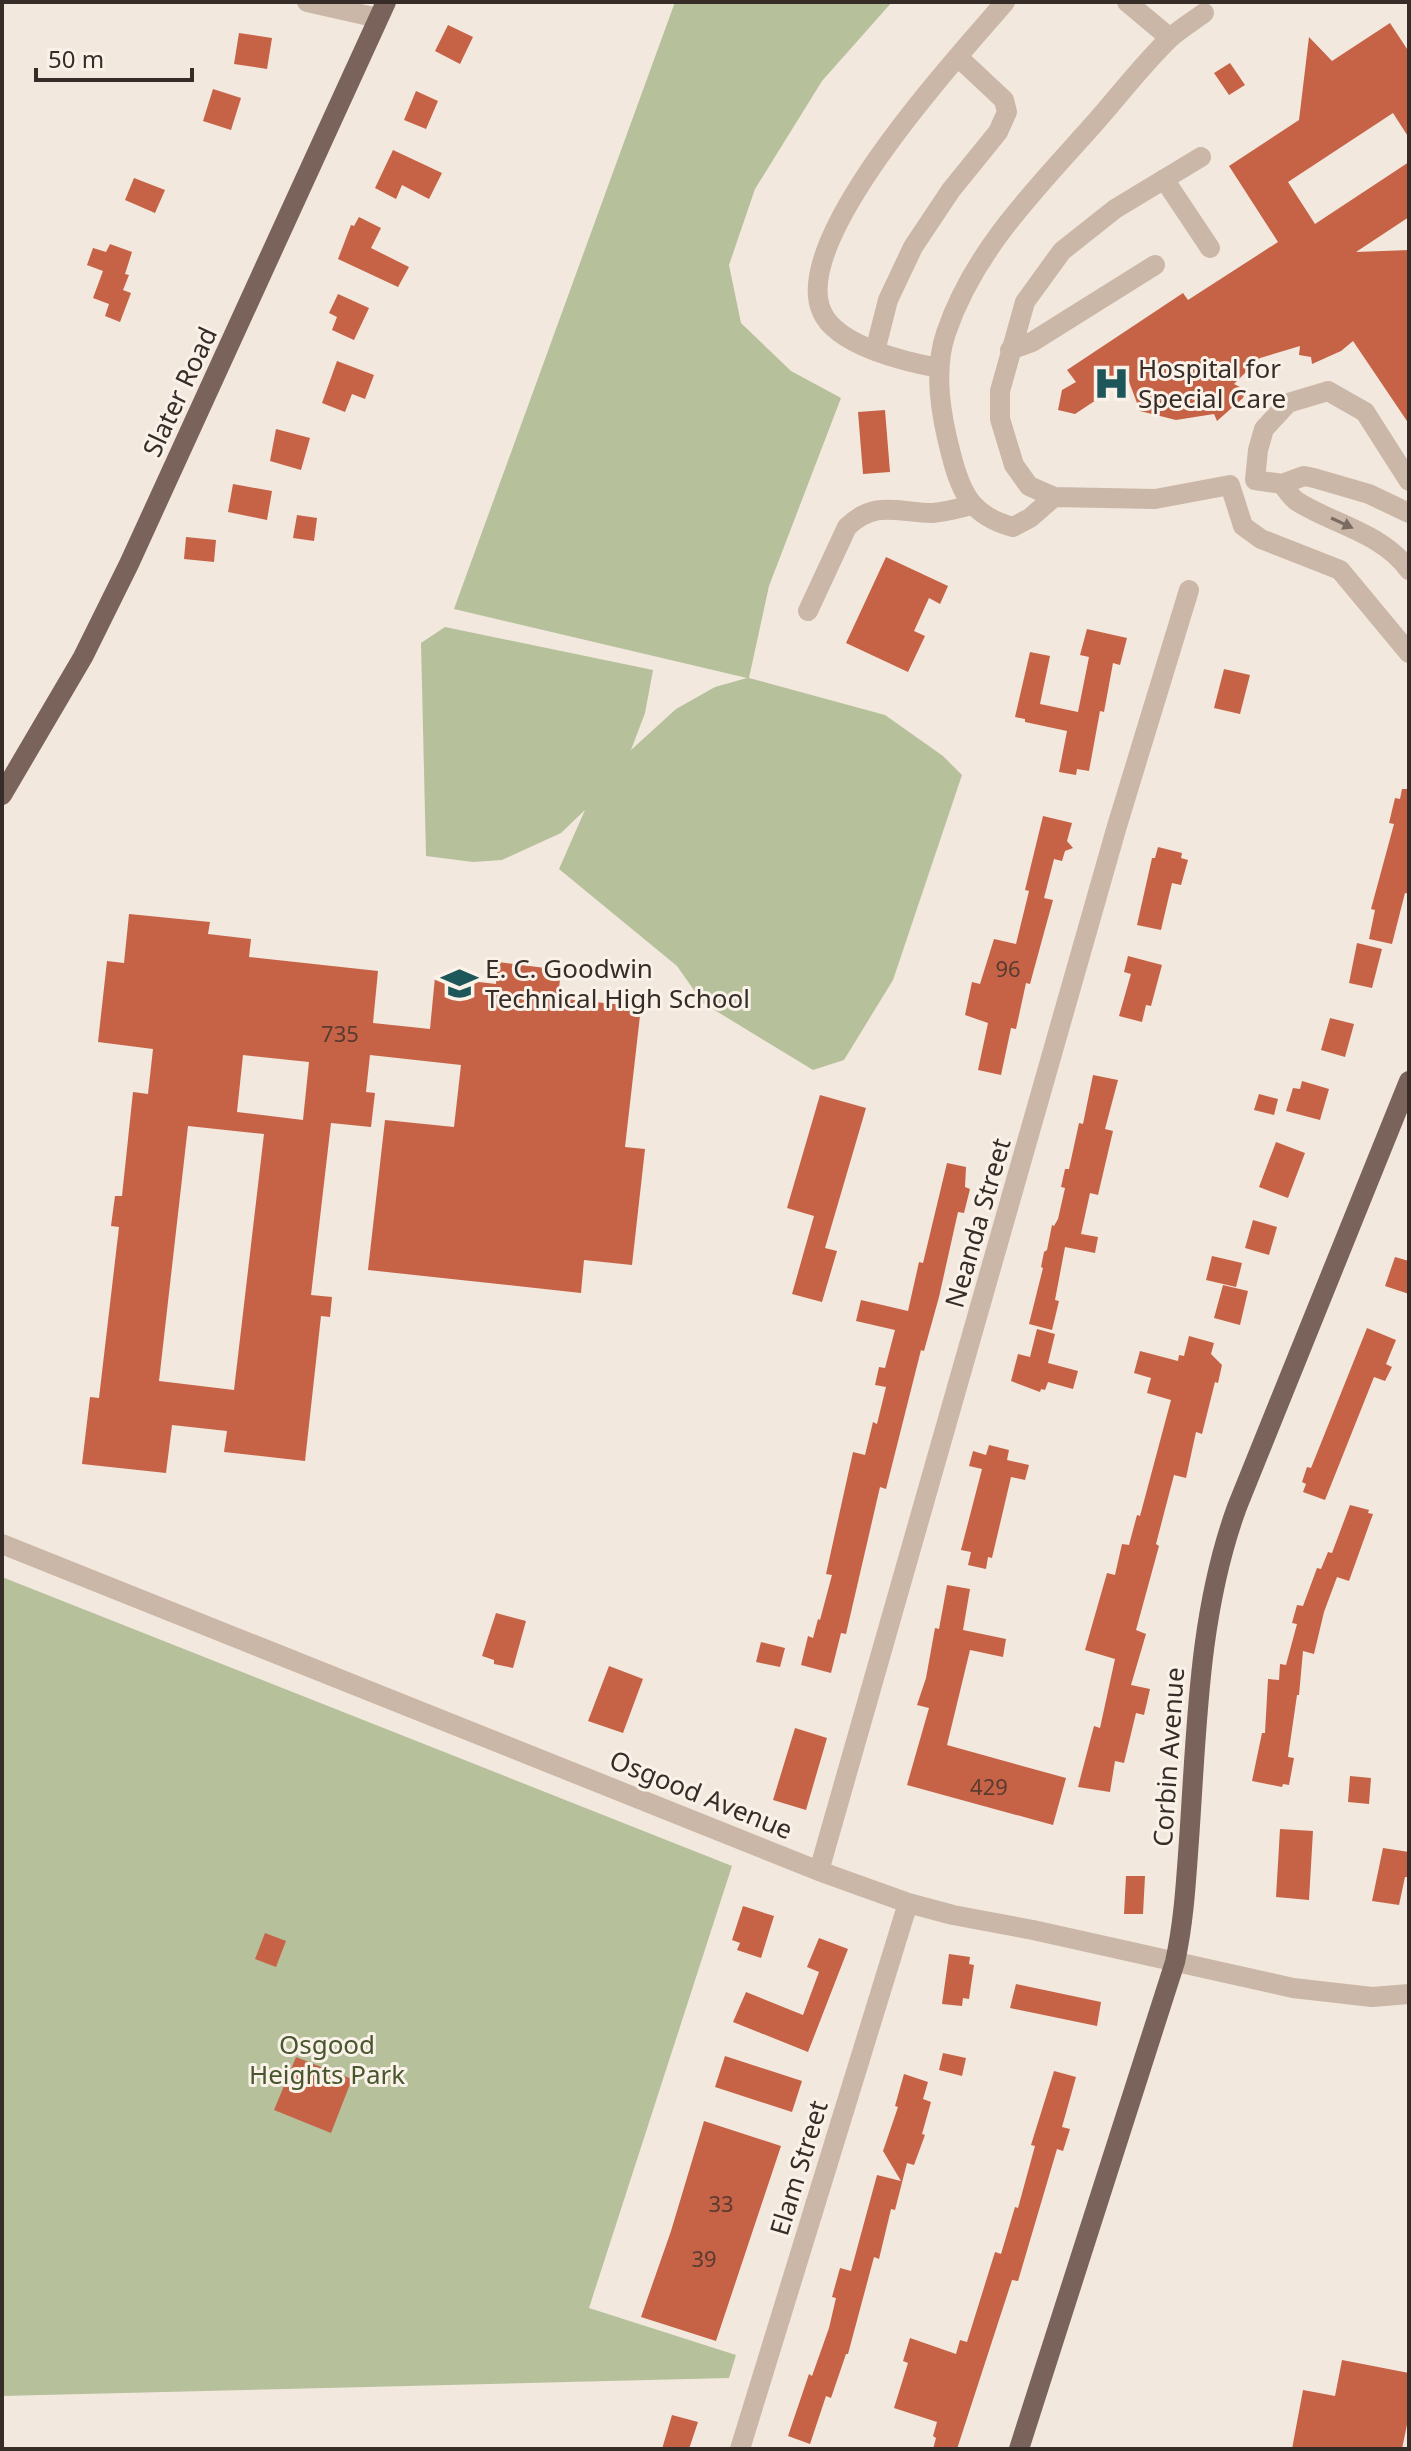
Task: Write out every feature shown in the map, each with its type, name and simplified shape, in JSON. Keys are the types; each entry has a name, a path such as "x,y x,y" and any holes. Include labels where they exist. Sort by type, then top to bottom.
{"main road":[{"name":"Slater Road","path":"2,795 65,690 118,588 382,10"},
{"name":"Corbin Avenue","path":"1019,2449 1175,1962 1184,1911 1205,1633 1216,1570 1237,1507 1409,1081"}],"street":[{"path":"307,2 382,10"},
{"path":"939,368 875,351 840,332 822,314 816,290 819,268 829,241 857,190 888,143 1005,2"},
{"path":"1127,2 1170,38"},
{"path":"1054,497 1030,518 1013,527 991,521 972,505 956,474 943,423 939,368 945,335 968,280 1007,221 1170,38 1204,13"},
{"path":"875,351 888,300 913,247 951,190 998,132 1007,112 1004,100 958,57"},
{"path":"1201,157 1115,209 1062,251 1025,302 1000,391 1000,419 1014,465 1029,486 1054,497 1155,499 1255,480 1282,484 1304,476 1369,494 1409,513"},
{"path":"1164,179 1210,248"},
{"path":"1010,350 1032,342 1155,265"},
{"path":"1255,480 1264,429 1288,403 1328,391 1365,412 1409,481"},
{"path":"1282,484 1295,501 1370,536 1407,563"},
{"path":"1230,485 1243,526 1261,539 1340,570 1409,653"},
{"path":"808,611 847,527 856,517 867,511 885,508 935,513 972,505"},
{"name":"Neanda Street","path":"819,1871 1113,841 1189,590"},
{"name":"Osgood Avenue","path":"2,1544 819,1871 908,1903 1293,1988 1372,1997 1409,1994"},
{"name":"Elam Street","path":"740,2449 908,1903"}],"green space":[{"path":"675,2 892,2 822,81 755,189 729,265 741,323 791,371 841,398 769,586 749,678 885,715 943,756 962,775 893,980 844,1060 813,1070 703,1003 677,966 559,869 585,810 561,833 502,860 473,862 426,856 421,643 445,627 653,670 645,713 631,750 676,709 715,687 747,678 454,609"},
{"name":"Osgood Heights Park","path":"2,1577 732,1866 589,2308 736,2355 729,2378 2,2396"}],"building":[{"path":"1390,23 1409,52 1409,138 1393,113 1288,182 1315,224 1409,162 1409,217 1356,252 1409,250 1409,424 1353,341 1341,351 1312,364 1311,357 1299,355 1300,346 1260,358 1234,384 1246,390 1243,398 1217,421 1214,414 1176,420 1140,411 1128,379 1075,414 1058,410 1062,390 1076,382 1067,370 1183,293 1188,300 1278,242 1229,166 1299,120 1309,37 1332,61"},
{"path":"448,25 473,37 460,64 435,51"},
{"path":"239,33 272,38 267,69 234,64"},
{"path":"1230,63 1245,85 1229,95 1214,73"},
{"path":"213,89 241,98 231,130 203,121"},
{"path":"416,91 438,101 426,129 404,120"},
{"path":"393,150 442,173 429,199 402,185 396,199 375,188"},
{"path":"134,178 165,190 155,213 125,200"},
{"path":"359,217 381,228 371,248 409,267 398,287 338,259 351,225 354,226"},
{"path":"110,244 132,252 123,290 131,293 120,322 105,316 109,304 93,298 103,271 87,265 93,248 106,252"},
{"path":"338,294 369,308 354,340 332,330 337,317 329,313"},
{"path":"337,361 374,375 365,399 352,394 345,412 322,403"},
{"path":"885,410 890,472 863,474 858,412"},
{"path":"276,429 310,438 301,470 270,461"},
{"path":"233,484 272,491 267,520 228,512"},
{"path":"297,515 317,518 314,541 293,538"},
{"path":"186,537 216,540 214,562 184,559"},
{"path":"886,557 948,586 940,604 929,598 914,631 925,636 908,672 846,643"},
{"path":"1087,629 1127,638 1120,665 1113,663 1089,771 1077,769 1076,775 1059,772 1067,731 1015,717 1030,652 1050,656 1040,704 1078,712 1089,657 1080,655"},
{"path":"1224,669 1250,675 1240,714 1214,708"},
{"path":"1402,789 1409,789 1409,894 1405,893 1392,944 1369,939 1375,910 1371,909 1394,824 1389,823 1395,798 1400,799"},
{"path":"1043,816 1072,823 1067,841 1073,848 1065,851 1062,861 1054,859 1044,898 1053,900 1030,984 1026,983 1016,1029 1011,1028 1001,1075 978,1070 988,1023 965,1015 972,982 980,984 994,939 1016,944"},
{"path":"1158,847 1182,853 1181,858 1188,860 1181,885 1172,883 1161,930 1137,925 1152,858 1155,858"},
{"path":"129,914 210,922 208,934 251,939 249,957 378,971 373,1023 430,1029 435,977 496,984 498,962 561,970 558,998 641,1007 625,1147 645,1149 632,1265 584,1260 581,1293 368,1270 385,1120 454,1127 461,1065 370,1055 366,1092 375,1093 371,1127 331,1123 311,1295 332,1297 330,1317 321,1316 305,1461 224,1452 227,1431 172,1425 166,1473 82,1464 90,1397 99,1398 119,1227 111,1226 115,1196 122,1196 133,1092 148,1094 153,1049 98,1042 107,961 124,963","holes":["243,1055 309,1062 303,1120 237,1112","188,1126 264,1134 234,1390 159,1381"]},
{"path":"1357,943 1382,949 1372,988 1349,983"},
{"path":"1128,956 1162,965 1151,1006 1146,1005 1142,1022 1119,1016 1131,974 1124,972"},
{"path":"1330,1018 1354,1024 1345,1057 1321,1050"},
{"path":"1093,1075 1118,1080 1105,1129 1113,1131 1098,1195 1090,1193 1081,1234 1098,1237 1095,1253 1065,1247 1055,1300 1059,1301 1052,1330 1029,1324 1044,1252 1052,1225 1058,1219 1065,1188 1061,1187 1065,1169 1069,1169 1079,1123 1083,1124"},
{"path":"1302,1081 1329,1089 1320,1120 1286,1111 1293,1088 1300,1089"},
{"path":"1259,1094 1278,1099 1274,1115 1254,1110"},
{"path":"820,1095 866,1108 825,1248 837,1251 822,1302 792,1294 814,1216 787,1208"},
{"path":"1276,1142 1305,1153 1288,1198 1259,1187"},
{"path":"947,1163 966,1167 965,1187 970,1189 964,1213 958,1212 939,1297 924,1351 921,1350 886,1489 880,1487 846,1634 841,1633 831,1673 801,1665 808,1636 813,1638 820,1620 832,1575 826,1574 853,1452 865,1455 873,1422 877,1424 886,1387 875,1385 879,1367 885,1368 895,1330 856,1321 861,1300 908,1311"},
{"path":"1253,1220 1277,1227 1269,1255 1245,1248"},
{"path":"1212,1256 1242,1263 1236,1287 1206,1280"},
{"path":"1395,1257 1409,1261 1409,1294 1385,1286"},
{"path":"1223,1285 1248,1291 1240,1325 1214,1318"},
{"path":"1367,1328 1396,1340 1386,1364 1392,1367 1385,1381 1374,1377 1325,1500 1303,1492 1306,1484 1302,1482 1307,1467 1311,1468"},
{"path":"1037,1329 1055,1334 1048,1363 1078,1371 1073,1389 1048,1382 1045,1390 1041,1389 1040,1392 1011,1381 1018,1354 1030,1357"},
{"path":"1189,1336 1214,1343 1211,1354 1222,1365 1202,1434 1196,1432 1186,1478 1174,1475 1136,1630 1146,1634 1131,1685 1150,1689 1144,1715 1136,1713 1124,1763 1115,1761 1110,1792 1078,1787 1094,1726 1100,1728 1115,1659 1085,1650 1107,1573 1115,1575 1122,1544 1129,1545 1137,1515 1140,1516 1171,1400 1147,1393 1151,1378 1134,1373 1140,1351 1178,1361 1179,1355 1184,1356"},
{"path":"989,1445 1009,1450 1007,1460 1029,1465 1025,1480 1011,1477 992,1558 988,1557 986,1569 968,1565 971,1552 961,1550 982,1469 969,1466 973,1451 986,1455"},
{"path":"1350,1505 1373,1514 1349,1581 1337,1577 1324,1612 1314,1654 1303,1651 1288,1757 1294,1758 1289,1785 1283,1784 1282,1787 1252,1781 1262,1733 1265,1733 1268,1679 1279,1680 1280,1664 1286,1665 1297,1624 1292,1623 1297,1605 1303,1606 1317,1568 1321,1569 1328,1552 1332,1553"},
{"path":"947,1585 970,1589 963,1630 1006,1639 1003,1657 970,1650 947,1745 1066,1778 1053,1825 907,1785 929,1708 917,1705 926,1678 935,1628 939,1629"},
{"path":"496,1613 526,1621 513,1668 494,1664 494,1660 482,1656"},
{"path":"761,1642 785,1648 780,1667 756,1662"},
{"path":"609,1666 643,1679 623,1733 588,1721"},
{"path":"795,1728 827,1738 806,1810 773,1800"},
{"path":"1350,1776 1371,1778 1369,1804 1348,1802"},
{"path":"1280,1829 1313,1831 1309,1900 1276,1897"},
{"path":"1383,1848 1409,1852 1409,1877 1405,1877 1399,1905 1372,1901"},
{"path":"1126,1876 1145,1876 1143,1914 1124,1914"},
{"path":"743,1906 774,1916 761,1958 737,1950 740,1943 732,1940"},
{"path":"265,1933 286,1941 276,1967 255,1959"},
{"path":"819,1938 848,1949 808,2052 733,2022 746,1992 803,2015 819,1972 807,1967"},
{"path":"949,1954 970,1957 969,1964 974,1965 969,1999 963,1998 962,2006 942,2004"},
{"path":"1016,1984 1101,2002 1097,2026 1010,2008"},
{"path":"943,2053 966,2058 962,2076 939,2070"},
{"path":"725,2056 802,2081 792,2112 715,2087"},
{"path":"296,2057 352,2079 331,2133 274,2110"},
{"path":"1054,2071 1076,2077 1062,2127 1070,2129 1063,2151 1057,2149 1018,2281 1012,2280 957,2449 933,2449 937,2422 894,2408 908,2363 903,2361 910,2338 956,2354 960,2340 967,2342 995,2252 1001,2254 1015,2207 1018,2208 1035,2146 1031,2145"},
{"path":"904,2074 928,2082 923,2099 931,2102 922,2134 925,2135 914,2165 907,2163 895,2210 891,2209 879,2259 874,2257 848,2354 831,2398 826,2396 810,2444 788,2436 829,2328 836,2298 832,2297 840,2268 851,2271 877,2175 901,2181 883,2151 898,2107 895,2106"},
{"path":"704,2121 781,2146 716,2341 641,2317"},
{"path":"1342,2360 1409,2373 1409,2415 1402,2449 1292,2449 1303,2390 1335,2396"},
{"path":"672,2415 698,2422 689,2449 662,2449"}],"place":[{"name":"Hospital for Special Care","path":"1112,384"},
{"name":"E. C. Goodwin Technical High School","path":"459,984"}]}
